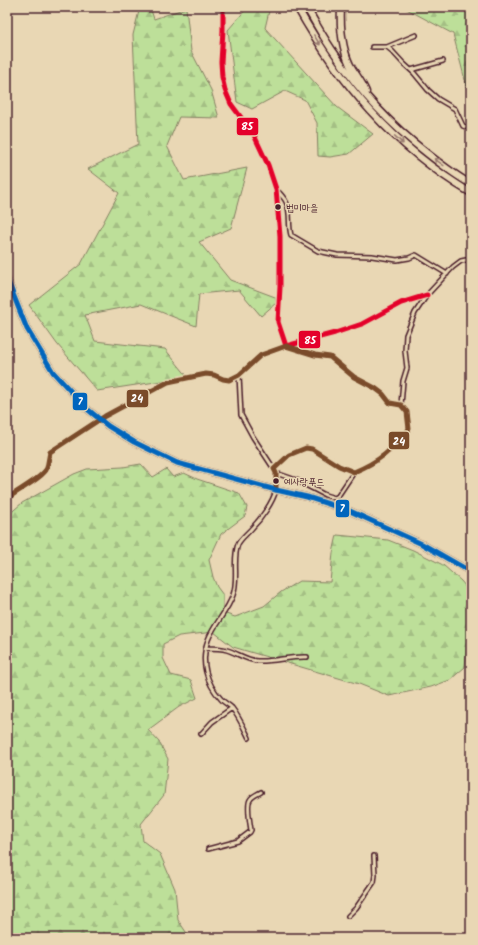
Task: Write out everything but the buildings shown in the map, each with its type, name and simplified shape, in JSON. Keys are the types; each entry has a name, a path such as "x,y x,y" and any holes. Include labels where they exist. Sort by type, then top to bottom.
{"highway":[{"path":"297,7 341,76 369,111 400,142 439,173 471,193"},
{"path":"306,7 334,54 368,99 393,125 417,146 471,184"},
{"path":"341,7 340,18 342,38 346,56 366,90 368,99"}],"main road":[{"path":"7,279 27,329 53,372 86,408 108,426 134,442 177,463 307,497 350,511 422,544 471,572"}],"street":[{"path":"223,7 223,30 220,62 224,84 231,104 254,134 268,165 276,189 280,236 278,322 286,346"},
{"path":"372,47 387,47 416,35"},
{"path":"387,47 438,99 455,108 463,126 471,129"},
{"path":"411,70 443,61"},
{"path":"276,189 285,199 288,206 289,229 291,235 318,251 337,255 372,256 397,260 416,255 447,274"},
{"path":"401,405 403,381 407,368 405,351 406,335 415,313 427,295 453,267 462,261 471,259"},
{"path":"7,499 14,492 41,476 46,469 50,452 105,416 168,382 206,374 228,380 239,375 261,355 286,346 362,324 401,303 427,295"},
{"path":"276,473 296,480 335,498 341,492 354,472 370,465 394,448 408,429 408,412 401,405 390,404 383,394 354,376 330,357 315,355 286,346"},
{"path":"239,375 241,415 276,473 276,490 274,498 254,527 238,544 236,553 234,592 230,604 208,638 205,648 204,664 208,679 214,691 222,701 232,708 249,738"},
{"path":"274,469 289,455 306,448 312,449 338,466 354,472"},
{"path":"205,648 226,649 255,661 268,661 299,656 307,657"},
{"path":"201,734 212,722 232,708"},
{"path":"208,849 238,841 250,832 249,802 250,799 261,792"},
{"path":"348,916 356,908 374,882 374,856"}],"green space":[{"path":"140,7 150,7 154,19 186,8 191,51 211,90 219,118 179,117 167,146 184,180 247,168 231,228 199,242 230,280 275,297 276,303 261,316 239,290 199,294 196,326 141,304 85,315 95,341 165,349 188,377 97,391 57,344 29,305 81,264 119,193 88,169 138,144 133,35"},
{"path":"248,7 270,7 265,28 337,107 373,134 349,154 330,157 318,156 317,123 305,100 285,91 252,109 237,102 228,30"},
{"path":"403,7 467,7 471,9 471,103 453,34"},
{"path":"141,464 153,477 166,469 173,477 184,473 239,493 247,507 245,516 221,534 209,560 217,587 223,595 223,613 235,617 264,606 281,592 299,581 330,582 333,553 337,535 388,540 413,550 443,565 461,581 471,593 471,640 467,647 465,667 450,680 431,687 389,696 359,684 233,647 214,632 179,636 163,644 163,658 171,675 191,680 197,698 179,707 148,730 159,742 168,759 164,795 141,824 143,841 160,854 175,889 178,920 190,938 7,938 7,516 22,503 74,474 87,469 123,467"}],"transit line":[{"name":"85","path":"223,7 221,62 225,90 231,104 254,135 268,165 276,189 280,236 278,322 286,346 362,324 401,303 427,295"},
{"name":"7","path":"7,279 27,329 53,372 86,408 108,426 134,442 177,463 307,497 350,511 422,544 471,572"},
{"name":"24","path":"7,499 45,472 50,452 105,416 168,382 206,374 229,380 239,375 261,355 286,346 315,355 330,357 354,377 383,394 390,403 401,405 407,412 409,429 391,449 371,464 354,472 339,466 312,449 306,448 289,455 274,469 276,473 276,490"}],"place":[{"name":"법미마을","path":"278,207"},
{"name":"예사랑푸드","path":"276,481"}]}
